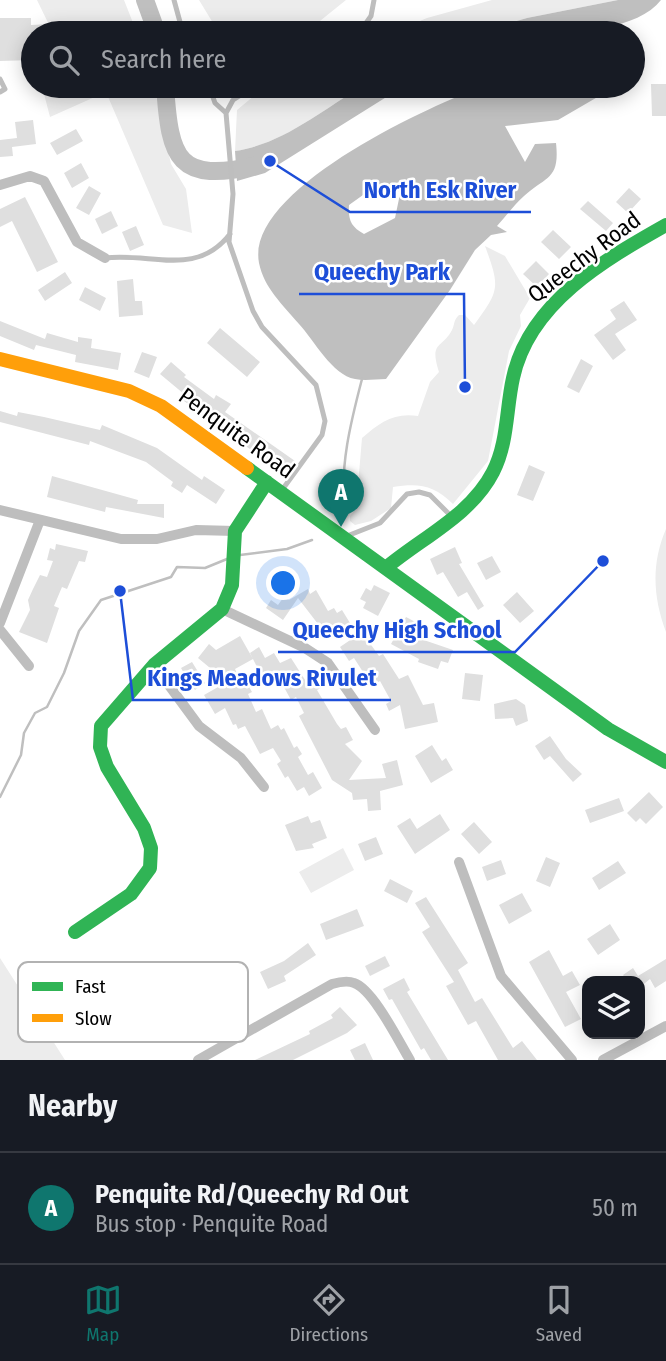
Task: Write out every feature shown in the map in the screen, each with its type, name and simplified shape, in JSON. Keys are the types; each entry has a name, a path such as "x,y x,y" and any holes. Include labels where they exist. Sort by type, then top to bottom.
{"street":[{"path":"0,185 30,176 44,181 77,242 105,258"},
{"name":"Queechy Road","path":"387,567 406,550 453,518 485,485 496,466 520,352 537,321 594,274 666,225"},
{"name":"Penquite Road","path":"0,359 146,397 387,567 608,729 666,762"},
{"path":"75,932 138,888 149,870 151,848 147,836 101,759 98,737 111,712 154,665 222,609 232,585 235,531 267,482"},
{"path":"0,510 121,539 157,539 196,530 235,531"},
{"path":"0,623 40,520"},
{"path":"222,609 305,648 328,663 375,730"},
{"path":"0,630 29,666"},
{"path":"154,665 199,726 241,758 264,787"},
{"path":"459,862 501,976 572,1060"},
{"path":"248,1032 332,984 342,982 362,987 410,1060"},
{"path":"603,1060 666,1026"},
{"path":"198,1060 230,1042"}],"lane":[{"path":"174,0 180,21"},
{"path":"367,21 374,0"},
{"path":"0,79 5,89 0,92"},
{"path":"213,98 226,113"},
{"path":"236,98 226,113 233,194 229,242 253,312 270,336 316,385 324,411 322,435 281,492"},
{"path":"105,258 197,259 221,246 230,234"},
{"path":"344,537 380,523 397,507 402,497 419,492 437,500 453,518"}],"shaded area":[{"path":"37,0 124,0 132,21 47,21"},
{"path":"199,0 346,0 320,21 212,21"},
{"path":"492,0 618,0 517,21 420,21"},
{"path":"618,0 661,0 646,13 627,21 517,21"},
{"path":"45,98 93,98 50,117"},
{"path":"109,98 157,98 171,164 186,189 192,233 163,225"},
{"path":"252,98 344,98 286,134 235,151 237,110"},
{"path":"344,98 385,98 265,173 237,181 235,151 269,141 302,125"},
{"path":"454,98 596,98 558,120 505,126 525,162 535,144 556,143 557,155 553,171 520,199 497,226 507,232 491,235 475,250 450,290 386,379 359,380 347,376 331,364 270,288 259,263 262,235 281,207 310,180 346,154","holes":["386,188 398,190 400,194 395,218 364,234 353,226 349,205 370,190"]},
{"path":"485,246 505,256 530,298 520,315 521,326 509,351 488,461 453,504 426,487 393,487 391,508 371,521 355,525 350,521 350,516 356,509 362,438 394,417 418,416 430,382 439,372 435,355 438,346 448,336 459,315 465,315 474,325 493,295 495,280"},
{"path":"666,529 666,632 658,606 656,568"},
{"path":"343,848 354,870 311,893 299,872"},
{"path":"0,958 18,986 18,1042 54,1042 65,1060 0,1060"}],"building":[{"path":"0,18 31,18 31,21 21,21 21,60 0,61"},
{"path":"651,84 666,84 666,116 652,116"},
{"path":"33,120 36,144 12,147 13,156 0,157 0,140 17,138 15,122"},
{"path":"76,129 83,141 57,155 50,143"},
{"path":"81,163 89,178 72,188 64,173"},
{"path":"89,186 101,193 89,215 76,208"},
{"path":"629,188 641,199 628,213 616,202"},
{"path":"25,197 58,262 37,272 12,221 0,227 0,209"},
{"path":"588,201 613,223 606,231 580,209"},
{"path":"111,211 118,226 102,234 95,219"},
{"path":"136,226 144,245 130,251 122,232"},
{"path":"553,230 571,247 559,259 541,242"},
{"path":"536,261 549,274 537,287 523,274"},
{"path":"65,272 72,283 45,301 38,290"},
{"path":"133,279 135,301 142,301 143,315 119,317 117,281"},
{"path":"85,287 106,298 100,311 79,300"},
{"path":"624,301 637,320 615,334 626,350 613,360 594,335 616,319 610,310"},
{"path":"0,321 45,339 47,333 78,342 78,337 92,339 91,348 121,353 118,370 75,362 76,355 36,345 34,350 0,336"},
{"path":"220,328 260,362 247,377 207,343"},
{"path":"142,352 157,357 149,378 134,372"},
{"path":"581,359 593,366 579,393 567,387"},
{"path":"171,362 186,375 184,377 214,399 216,395 231,404 225,412 295,461 286,473 202,417 203,415 180,398 184,394 160,374"},
{"path":"0,411 17,416 18,412 100,430 102,425 157,448 202,480 204,476 225,490 216,504 187,485 182,493 171,486 173,482 146,462 90,441 89,445 0,422"},
{"path":"529,465 545,472 533,501 517,495"},
{"path":"52,476 138,500 137,504 164,504 164,518 106,507 105,512 47,497"},
{"path":"56,544 88,551 85,562 79,561 67,589 62,587 54,606 59,608 47,643 19,632 30,610 28,600 40,575 47,577 53,561 47,560 50,548 55,550"},
{"path":"455,547 462,563 459,564 484,606 478,610 467,592 458,597 443,572 437,575 430,559"},
{"path":"492,556 501,572 486,580 477,563"},
{"path":"374,585 390,593 378,616 363,608 366,602 360,599 366,588 371,591"},
{"path":"308,589 310,594 316,590 328,611 334,608 337,613 342,610 350,623 328,637 298,598 283,620 266,608 271,600 278,605 283,598 289,600"},
{"path":"517,592 534,611 520,623 503,605"},
{"path":"406,617 421,625 415,637 453,650 448,663 441,661 438,669 418,662 419,659 391,644"},
{"path":"362,632 379,656 383,654 399,679 408,675 423,705 434,703 438,722 405,729 400,705 389,711 386,704 391,701 380,681 372,686 354,658 349,661 340,647"},
{"path":"240,636 253,659 235,669 243,687 248,685 252,692 248,694 256,712 262,709 271,729 278,725 281,730 284,728 294,748 297,746 302,754 298,757 308,775 313,772 322,788 309,796 304,787 297,791 288,776 285,778 277,764 281,761 273,748 260,754 245,726 238,729 236,724 233,725 225,708 215,714 204,695 227,682 198,658 209,644 216,650"},
{"path":"259,647 265,658 274,653 280,663 291,658 307,683 316,678 321,688 317,690 337,724 341,729 346,727 353,740 345,744 362,761 349,780 386,778 382,764 397,760 403,785 380,791 381,810 368,811 367,799 353,800 352,793 332,780 299,716 304,713 296,697 291,700 279,678 270,682 268,678 264,681 250,653"},
{"path":"192,662 205,683 195,690 192,686 189,688 181,668"},
{"path":"465,673 483,675 480,701 462,699"},
{"path":"516,699 525,705 528,721 516,726 513,718 495,719 494,704"},
{"path":"550,736 566,759 582,774 573,782 550,756 544,760 535,746"},
{"path":"432,745 442,761 446,758 453,770 431,783 415,756"},
{"path":"649,792 663,807 646,824 640,818 636,822 627,813"},
{"path":"619,798 624,811 590,823 585,810"},
{"path":"440,814 450,830 415,854 397,826 410,818 417,829"},
{"path":"308,816 311,823 320,820 327,838 312,844 314,848 296,851 285,825"},
{"path":"474,822 492,842 479,854 461,834"},
{"path":"376,837 383,854 365,861 358,844"},
{"path":"546,857 560,863 550,887 536,881"},
{"path":"501,860 506,874 487,881 482,867"},
{"path":"618,861 626,873 599,890 592,878"},
{"path":"390,879 413,891 407,903 384,891"},
{"path":"522,893 532,911 509,924 499,905"},
{"path":"426,897 468,963 458,970 475,1002 482,998 513,1048 522,1041 537,1060 498,1060 476,1021 468,1025 446,986 454,982 422,932 430,927 415,903"},
{"path":"357,909 364,926 326,940 320,924"},
{"path":"610,924 620,940 598,955 587,939"},
{"path":"308,943 316,955 284,976 286,981 268,989 260,972 284,961"},
{"path":"549,950 563,976 572,971 580,985 566,992 581,1019 565,1027 529,962"},
{"path":"385,956 390,966 370,976 365,966"},
{"path":"666,959 666,981 655,988 650,979 645,983 645,976 638,976"},
{"path":"633,968 638,976 624,976 623,975"},
{"path":"404,978 410,990 407,992 448,1060 431,1060 424,1048 421,1050 392,999 389,1000 383,989"},
{"path":"340,1007 357,1025 347,1033 293,1060 255,1060 310,1034 309,1031 333,1018 331,1015"},
{"path":"365,1043 373,1060 355,1060 350,1050"}],"waterway":[{"path":"145,0 153,21"},
{"path":"166,98 170,132 175,148 183,160 194,168 210,171 258,165"},
{"path":"345,512 345,462 362,379"},
{"path":"240,555 287,549 312,540"},
{"path":"0,797 21,755 24,733 35,713 47,707 64,673 79,631 101,600 171,577 177,567 205,568 227,559"}],"traffic: fast":[{"path":"387,567 459,513 484,487 498,461 513,378 522,351 535,327 552,306 595,269 666,225"},
{"path":"247,468 608,729 666,762"},
{"path":"75,932 131,894 150,868 151,848 144,828 107,767 100,747 101,726 154,665 222,609 232,585 235,531 267,482"}],"traffic: slow":[{"path":"0,359 129,391 161,406 247,468"}],"place":[{"name":"North Esk River","path":"270,161"},
{"name":"Queechy Park","path":"465,387"},
{"name":"Penquite Rd/Queechy Rd Out","path":"341,527"},
{"name":"Queechy High School","path":"603,561"},
{"name":"Kings Meadows Rivulet","path":"120,591"}]}
